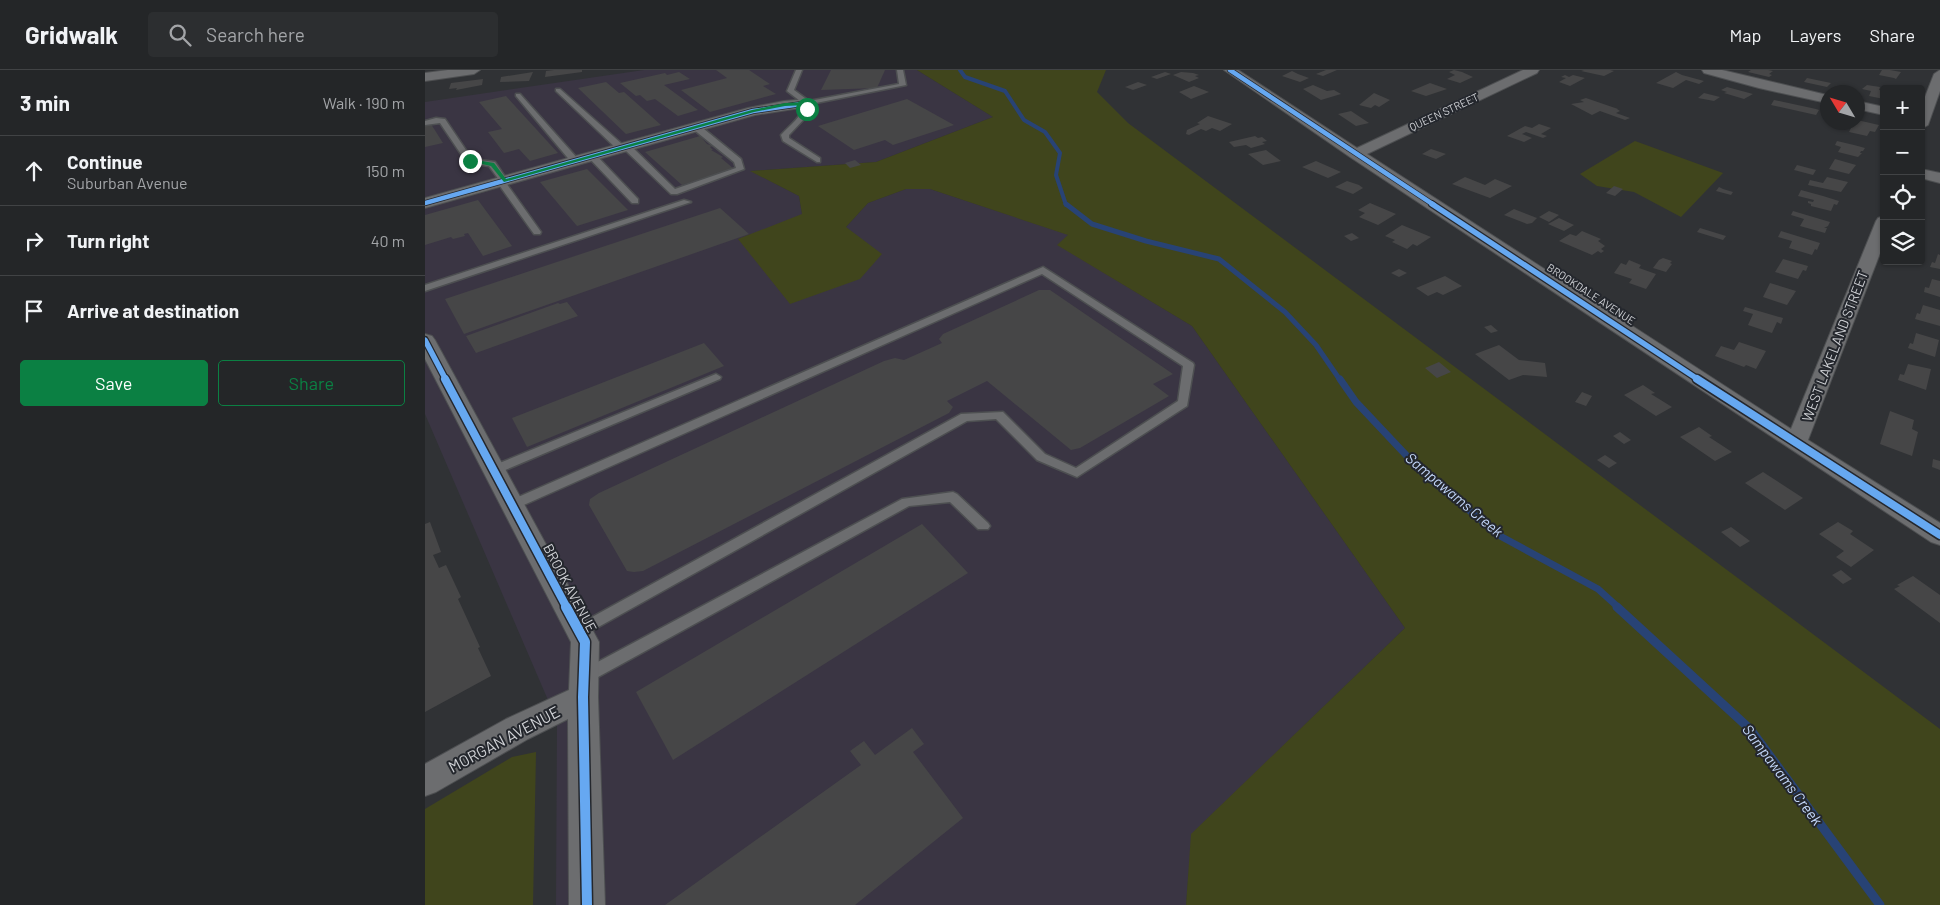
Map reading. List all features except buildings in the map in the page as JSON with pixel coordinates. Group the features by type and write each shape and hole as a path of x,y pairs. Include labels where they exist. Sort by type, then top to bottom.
{"street":[{"path":"425,76 445,72 474,70"},
{"name":"BROOKDALE AVENUE","path":"1230,70 1355,154 1940,536"},
{"name":"QUEEN STREET","path":"1355,154 1533,70"},
{"path":"1708,70 1820,97"},
{"path":"1925,113 1940,74"},
{"path":"425,203 753,111 808,103"},
{"path":"1865,107 1880,110"},
{"path":"1925,174 1940,178"},
{"name":"WEST LAKELAND STREET","path":"1797,443 1880,231"},
{"name":"BROOK AVENUE","path":"425,340 585,642 587,905"},
{"name":"MORGAN AVENUE","path":"425,781 517,729 584,687"}],"lane":[{"path":"799,70 790,91 808,103 903,85 900,70"},
{"path":"558,90 674,192 740,169 737,161 695,127"},
{"path":"518,95 575,161"},
{"path":"808,103 803,116 785,135 786,139 817,160"},
{"path":"425,122 442,121 470,161 492,164 537,232"},
{"path":"592,156 635,201"},
{"path":"425,288 687,202"},
{"path":"512,505 1043,270 1189,365 1183,403 1077,473 1041,457 999,415 965,416 579,631"},
{"path":"494,470 715,377"},
{"path":"584,687 906,502 953,497 983,526"}],"shaded area":[{"path":"644,70 917,70 993,117 876,162 751,171 799,196 802,214 846,227 868,203 906,189 930,189 1069,235 1058,245 1192,326 1405,628 1192,834 1186,905 556,905 557,721 425,414 425,102"}],"green space":[{"path":"917,70 1106,70 1097,92 1128,123 1940,729 1940,905 1186,905 1191,834 1405,628 1192,326 1057,245 1068,235 930,189 906,189 868,203 846,227 882,254 860,279 790,304 738,239 802,214 799,196 750,171 876,162 993,117"},
{"path":"1635,141 1723,173 1681,217 1634,192 1597,186 1580,174"},
{"path":"536,752 533,905 425,905 425,809 512,757"}],"waterway":[{"name":"Sampawams Creek","path":"960,70 965,77 1005,91 1024,120 1045,132 1060,153 1056,175 1066,205"},
{"name":"Sampawams Creek","path":"1066,204 1092,224 1146,241 1219,259 1285,312 1316,345 1340,380"},
{"name":"Sampawams Creek","path":"1340,379 1356,402 1422,472 1502,537 1598,589 1619,608"},
{"name":"Sampawams Creek","path":"1617,607 1750,729 1880,905"}],"cycle path":[{"path":"1230,70 1740,407 1940,535"},
{"path":"425,203 753,111 808,103"},
{"path":"425,340 585,642 583,697 587,905"}],"route":[{"path":"470,161 492,164 504,181 753,111 808,103 807,109"}]}
